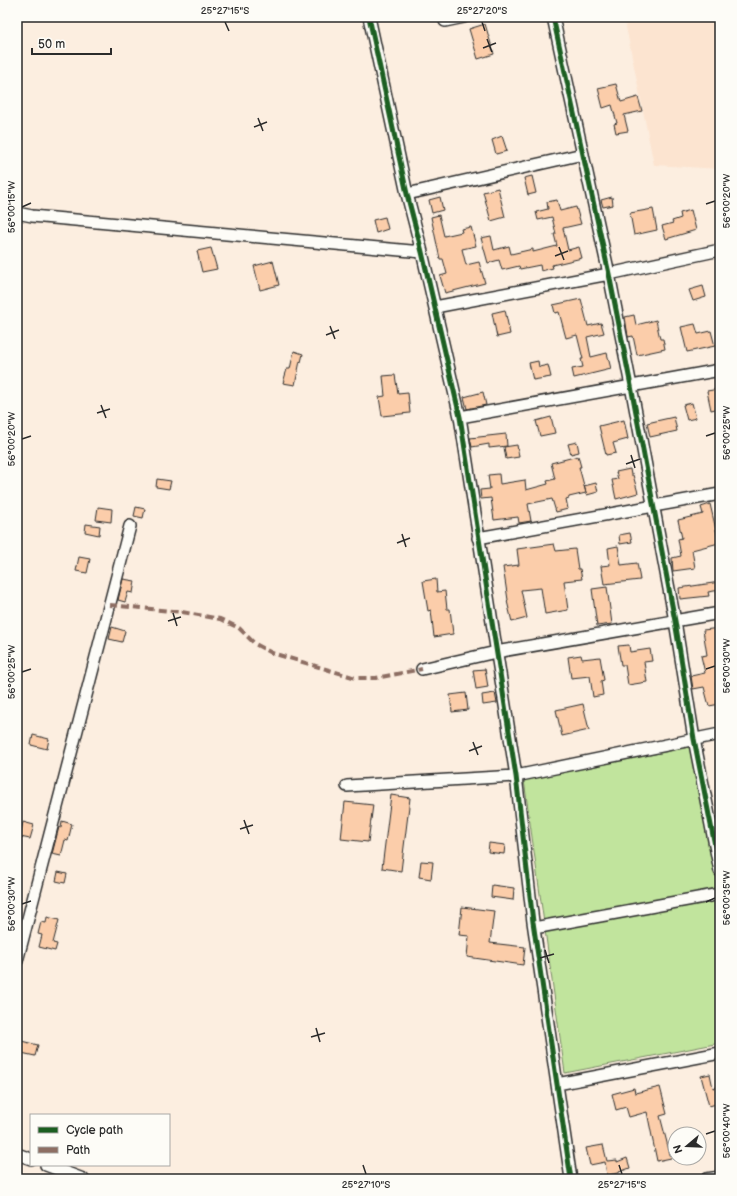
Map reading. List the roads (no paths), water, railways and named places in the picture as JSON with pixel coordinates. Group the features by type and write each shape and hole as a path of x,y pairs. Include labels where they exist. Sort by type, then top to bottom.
{"street":[{"path":"369,17 407,194 460,417 516,776 534,928 571,1179"},
{"path":"445,21 464,17"},
{"path":"553,17 609,274 631,386 675,621 694,739 720,871"},
{"path":"407,194 583,154"},
{"path":"17,213 32,216 422,252"},
{"path":"435,307 609,274 720,250"},
{"path":"460,417 720,370"},
{"path":"478,538 720,494"},
{"path":"17,961 130,526"},
{"path":"422,669 496,652 720,613"},
{"path":"347,786 516,776 720,734"},
{"path":"534,928 720,894"},
{"path":"557,1084 720,1053"},
{"path":"17,1154 30,1159"},
{"path":"49,1166 83,1179"},
{"path":"707,1179 720,1177"}]}
